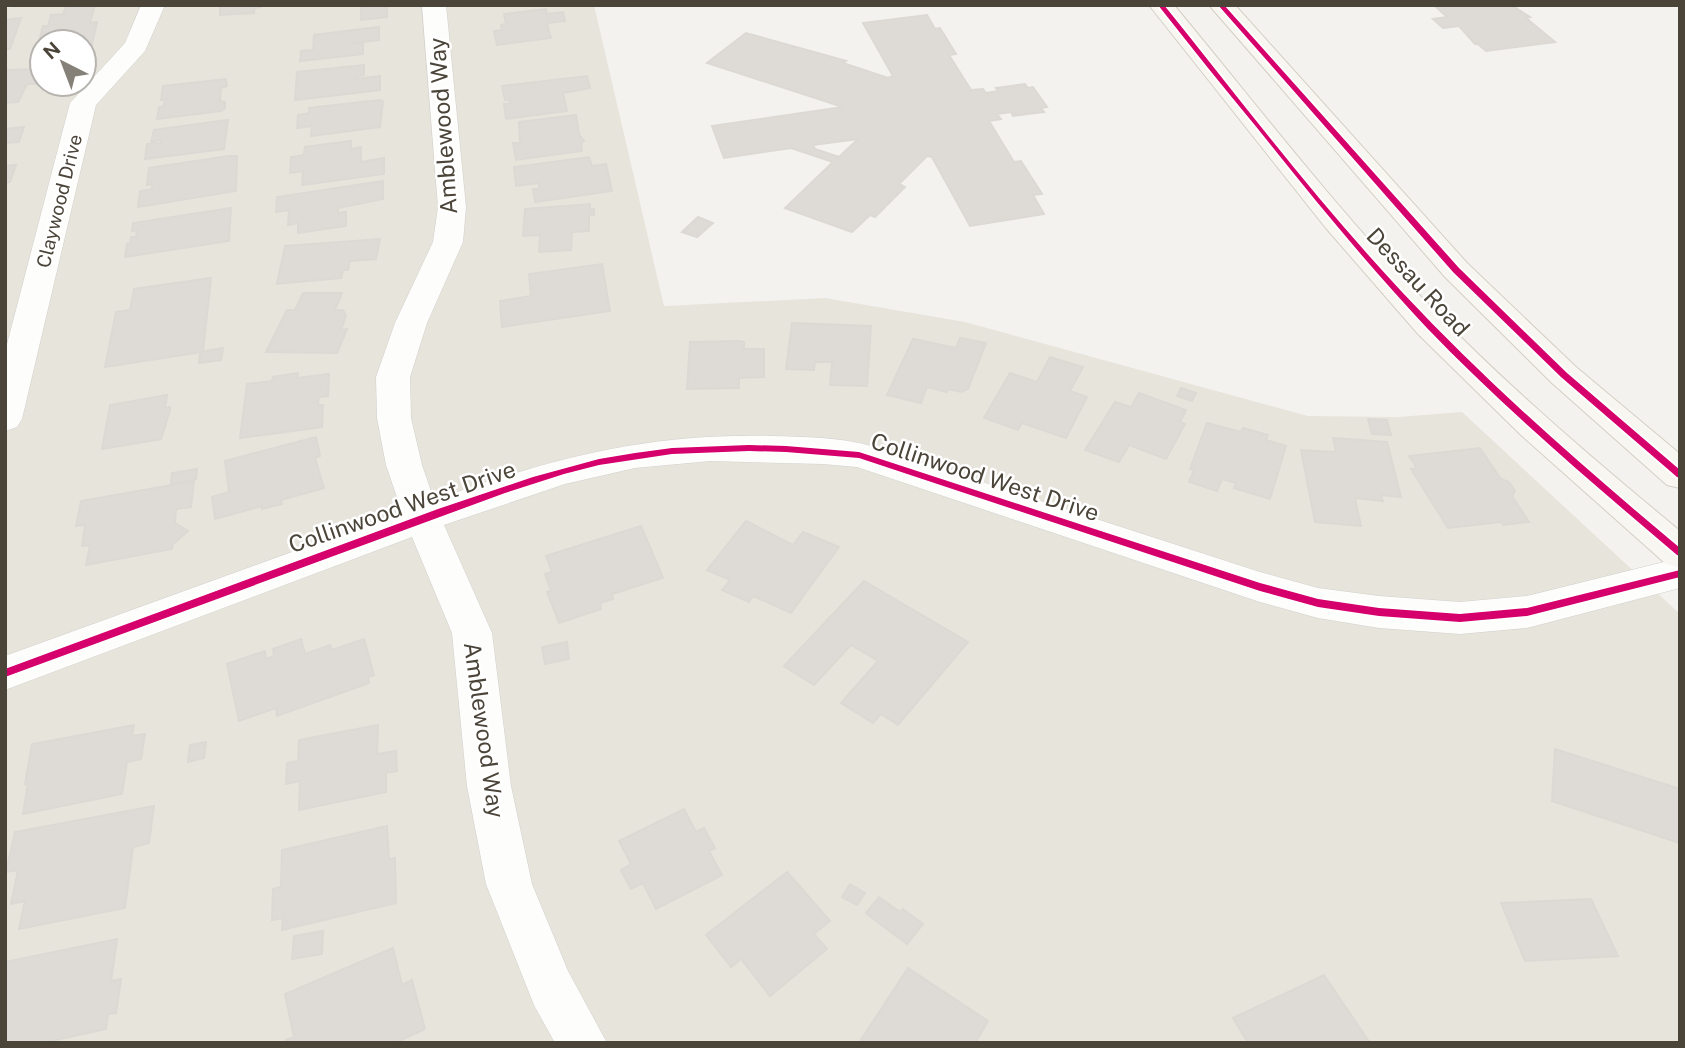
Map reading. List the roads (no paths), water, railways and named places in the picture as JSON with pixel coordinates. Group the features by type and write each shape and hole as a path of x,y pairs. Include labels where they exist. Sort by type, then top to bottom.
{"main road":[{"name":"Dessau Road","path":"1221,5 1456,270 1564,375 1680,475"},
{"name":"Dessau Road","path":"1171,17 1339,225 1455,351 1520,415 1680,553"},
{"path":"1171,17 1223,64 1254,72 1278,70"}],"street":[{"name":"Claywood Drive","path":"5,419 83,103 136,46 153,5"},
{"name":"Amblewood Way","path":"434,5 452,207 448,242 411,323 393,377 394,418 404,466 422,518 472,633 489,786 509,884 551,988 582,1043"},
{"name":"Collinwood West Drive","path":"5,673 422,518 565,471 619,459 746,447 814,449 859,455 1260,587 1318,603 1379,612 1460,618 1527,612 1680,573"}]}
